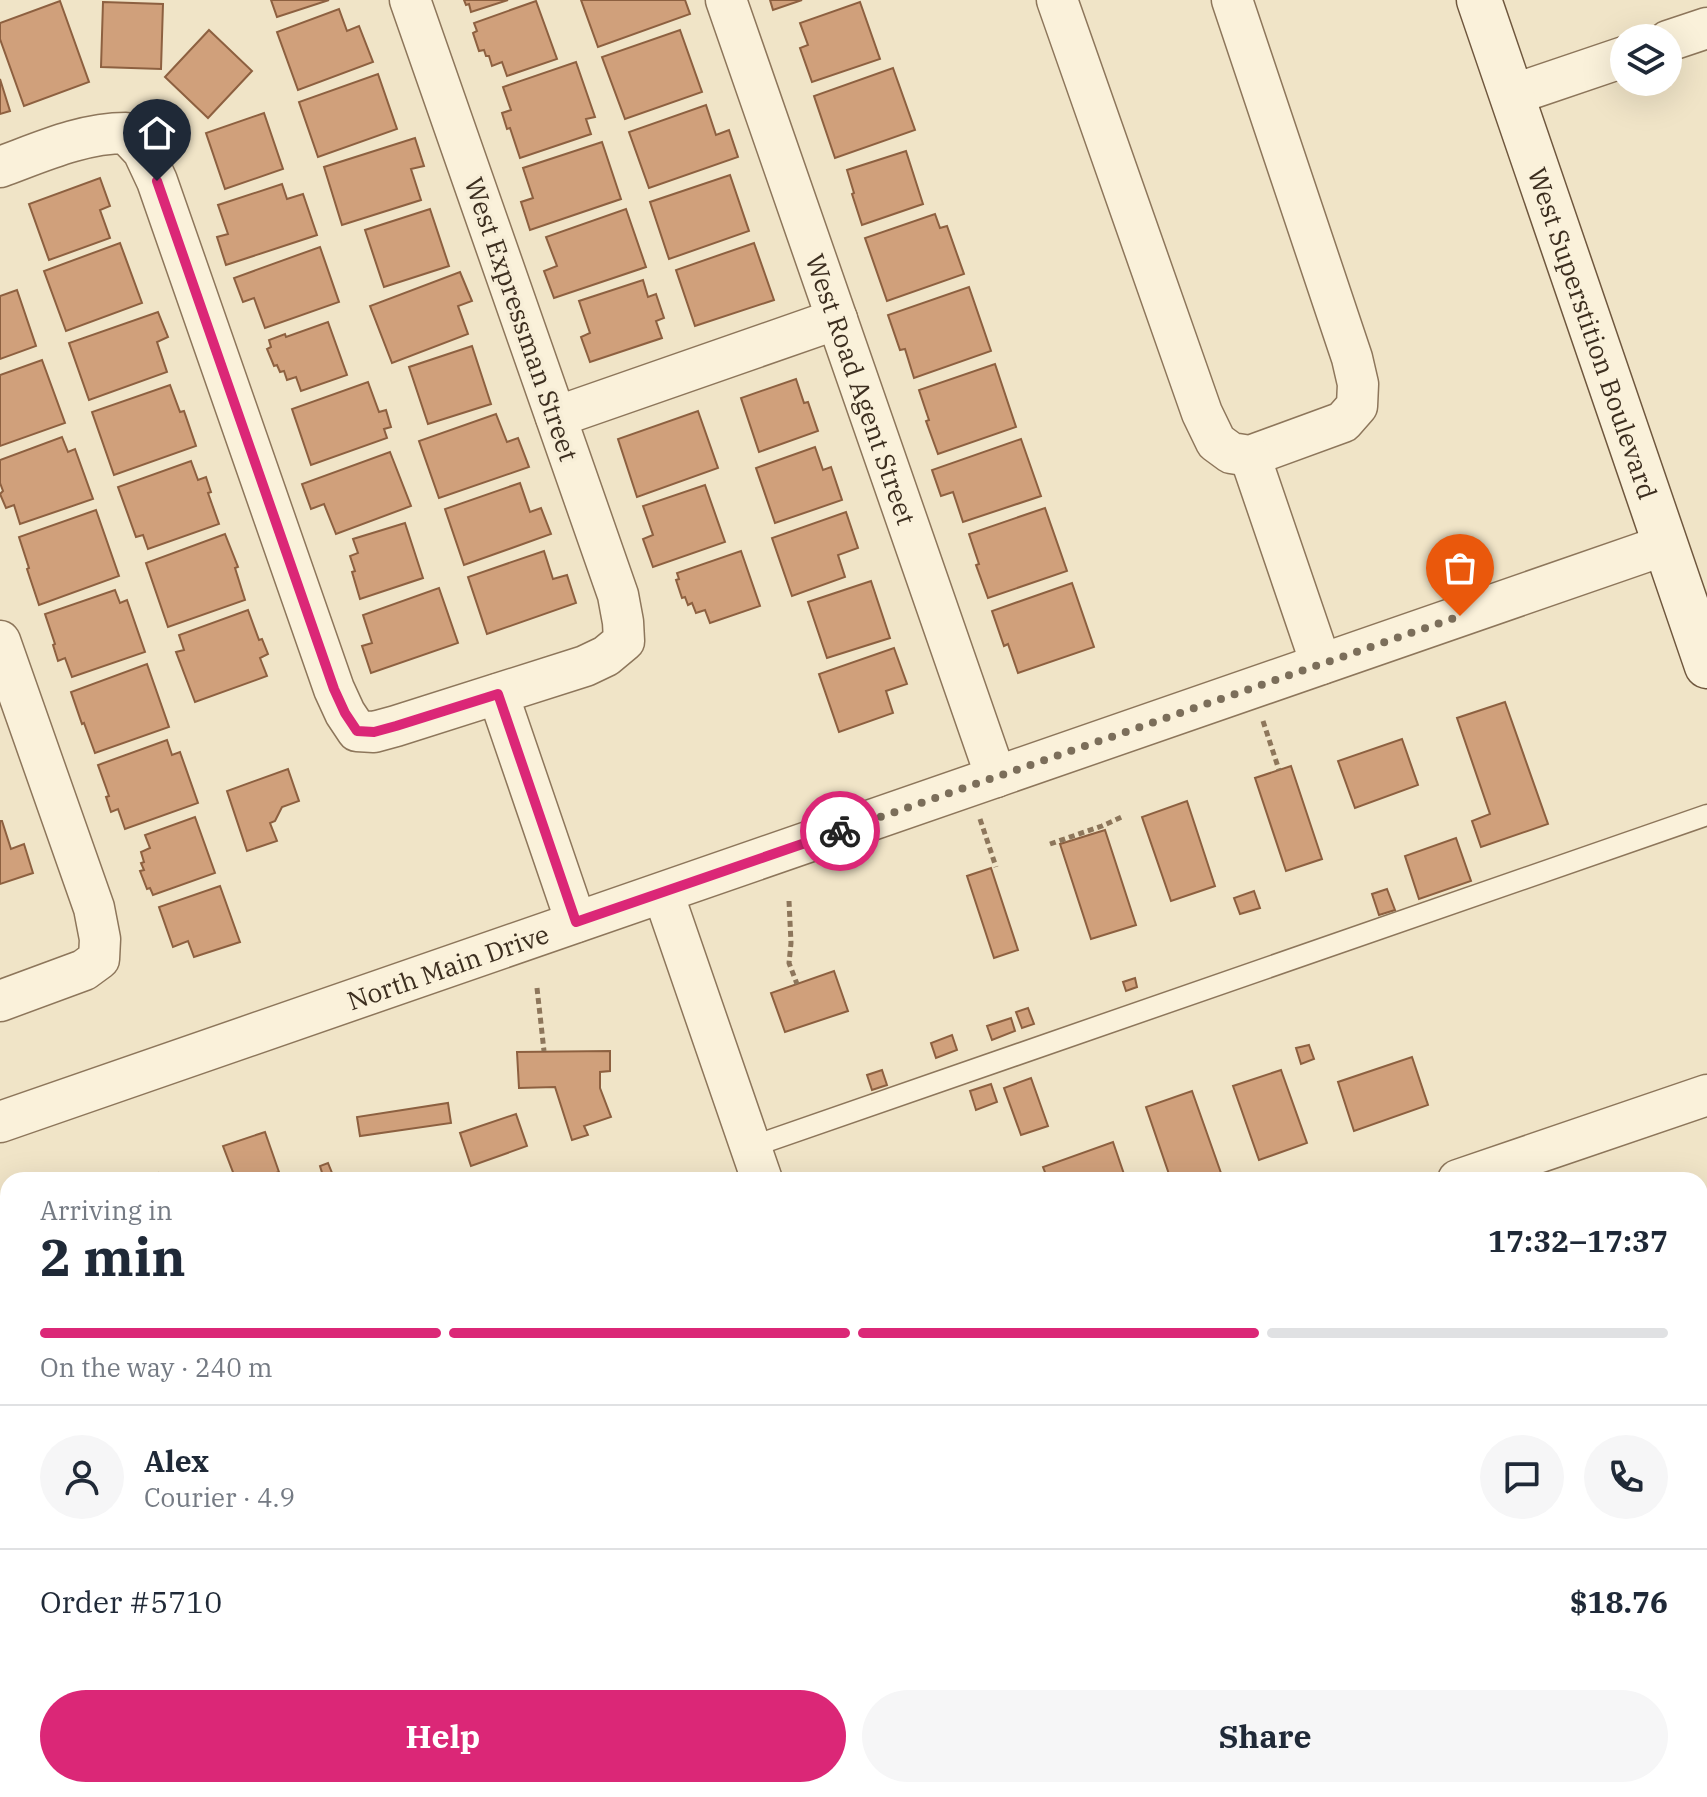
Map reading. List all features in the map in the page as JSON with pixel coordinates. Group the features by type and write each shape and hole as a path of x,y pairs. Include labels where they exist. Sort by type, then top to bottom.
{"main road":[{"name":"West Superstition Boulevard","path":"1479,0 1707,666"}],"street":[{"name":"West Expressman Street","path":"410,0 618,595 623,622 624,641 606,656 585,666 498,694"},
{"name":"West Road Agent Street","path":"726,0 837,319 982,782"},
{"path":"1057,0 1202,413 1216,442 1231,453 1250,456 1343,422 1357,406 1358,384 1352,358 1232,0"},
{"path":"1682,36 1707,28"},
{"path":"1512,95 1610,62"},
{"path":"0,167 103,133 126,133 143,151 157,181 345,713 357,731 374,732 498,694 576,922"},
{"path":"556,417 837,319"},
{"path":"1250,456 1321,664"},
{"name":"North Main Drive","path":"0,1122 1665,545"},
{"path":"0,641 94,908 100,939 99,959 84,970 0,1001"},
{"path":"663,893 756,1164"},
{"path":"1481,1172 1707,1095"}],"lane":[{"path":"756,1164 1707,815"}],"path":[{"path":"1252,689 1279,770"},
{"path":"982,782 996,867"},
{"path":"1050,844 1124,816"},
{"path":"789,901 789,963 797,984"},
{"path":"537,988 544,1051"}],"building":[{"path":"271,0 329,0 277,17"},
{"path":"464,0 508,0 471,12"},
{"path":"581,0 685,0 690,14 598,47"},
{"path":"770,0 802,0 773,10"},
{"path":"60,1 89,82 24,106 0,39 0,23"},
{"path":"536,1 557,59 507,76 502,62 492,66 484,50 479,51 473,33 477,31 474,23"},
{"path":"103,2 163,4 161,69 101,67"},
{"path":"860,2 880,59 812,82 800,48 808,45 800,23"},
{"path":"339,9 347,31 359,26 373,62 298,90 277,32"},
{"path":"209,30 252,71 208,118 165,77"},
{"path":"680,30 702,92 625,119 602,57"},
{"path":"576,62 595,117 586,119 591,134 520,158 502,113 511,110 503,87"},
{"path":"893,68 915,130 835,158 814,96"},
{"path":"378,74 397,129 318,157 299,102"},
{"path":"0,79 10,111 0,114"},
{"path":"706,105 716,135 729,130 738,157 649,188 629,132"},
{"path":"264,113 283,169 225,189 206,133"},
{"path":"415,138 424,166 411,169 421,200 342,225 324,167"},
{"path":"602,142 621,199 530,230 521,202 533,198 523,168"},
{"path":"906,151 923,204 862,225 847,170"},
{"path":"730,175 749,231 669,259 650,202"},
{"path":"100,178 110,206 100,210 110,238 49,260 29,204"},
{"path":"282,184 287,199 303,194 317,235 226,265 217,237 228,234 218,205"},
{"path":"430,209 449,266 384,287 365,230"},
{"path":"626,209 646,267 554,298 544,271 557,266 546,237"},
{"path":"935,214 940,228 947,226 964,274 887,301 865,238"},
{"path":"120,243 142,303 66,331 44,271"},
{"path":"754,243 774,300 695,326 676,270"},
{"path":"320,247 339,302 265,328 254,298 243,302 234,278"},
{"path":"460,272 472,301 458,306 468,334 392,363 370,306"},
{"path":"643,280 648,297 656,294 664,318 656,321 662,338 590,362 581,337 590,333 579,301"},
{"path":"969,287 991,351 914,378 905,349 900,350 888,315"},
{"path":"17,290 36,346 0,359 0,296"},
{"path":"158,312 168,337 157,342 167,372 89,400 69,343"},
{"path":"328,322 347,375 301,391 296,377 287,380 284,371 280,372 277,365 274,366 267,349 271,347 269,340"},
{"path":"472,346 491,404 428,424 409,367"},
{"path":"42,360 65,423 0,446 0,375"},
{"path":"995,364 1016,427 938,454 919,390"},
{"path":"796,379 818,431 759,452 741,398"},
{"path":"368,382 379,412 386,410 391,427 384,429 387,438 311,465 292,409"},
{"path":"170,385 180,412 184,411 196,446 114,475 92,412"},
{"path":"698,411 718,468 637,497 618,439"},
{"path":"496,414 507,442 518,438 529,467 439,498 419,441"},
{"path":"62,437 68,452 75,449 93,499 20,524 14,505 6,508 0,494 3,491 0,460"},
{"path":"1021,439 1041,496 963,522 953,492 941,496 932,470"},
{"path":"815,447 823,470 831,467 842,500 775,523 756,468"},
{"path":"390,452 411,506 336,534 324,504 311,509 302,484"},
{"path":"191,461 198,480 206,477 219,524 148,549 143,535 136,537 118,487"},
{"path":"520,483 530,512 541,508 551,534 464,565 445,509"},
{"path":"705,485 725,542 653,567 643,539 653,535 643,506"},
{"path":"1045,508 1067,571 988,598 969,534"},
{"path":"96,510 119,576 39,605 19,537"},
{"path":"846,512 858,548 838,555 845,577 792,596 772,538"},
{"path":"405,523 423,578 360,599 350,556 358,553 353,539"},
{"path":"225,534 238,567 235,568 245,600 168,627 146,563"},
{"path":"544,551 553,579 567,575 576,603 487,634 468,577"},
{"path":"741,551 760,606 710,623 705,610 696,613 692,603 688,605 685,597 682,598 677,573"},
{"path":"871,581 890,638 827,658 808,602"},
{"path":"1072,583 1094,647 1018,673 1008,644 1004,646 992,611"},
{"path":"439,588 458,643 371,673 362,646 372,643 363,615"},
{"path":"115,590 120,603 127,600 145,652 72,677 65,658 58,661 45,614"},
{"path":"248,610 259,640 262,639 268,654 260,658 267,676 195,702 176,652 184,650 179,635"},
{"path":"894,648 907,684 886,691 893,713 839,732 819,674"},
{"path":"147,664 169,727 95,753 71,692"},
{"path":"1505,702 1548,824 1481,847 1472,821 1490,814 1457,718"},
{"path":"1402,739 1418,785 1355,808 1338,761"},
{"path":"167,740 172,755 180,752 198,803 125,829 118,809 111,812 98,765"},
{"path":"1291,766 1322,859 1286,871 1255,778"},
{"path":"288,769 299,801 282,807 275,821 270,823 277,841 247,851 227,791"},
{"path":"1187,801 1215,886 1171,901 1142,817"},
{"path":"195,817 215,873 153,895 150,888 147,889 140,871 144,870 141,852 150,848 145,835"},
{"path":"0,821 11,849 24,844 33,873 0,884"},
{"path":"1105,830 1136,925 1091,939 1060,844"},
{"path":"1456,838 1471,881 1419,899 1405,856"},
{"path":"991,868 1018,950 994,958 967,876"},
{"path":"220,886 240,942 194,957 188,941 173,947 159,907"},
{"path":"1387,889 1395,910 1379,915 1372,894"},
{"path":"1254,891 1260,908 1240,914 1234,898"},
{"path":"834,971 848,1011 785,1032 771,993"},
{"path":"1135,978 1137,987 1126,991 1123,982"},
{"path":"1028,1008 1034,1024 1022,1028 1016,1012"},
{"path":"1011,1018 1015,1031 992,1040 987,1026"},
{"path":"952,1035 957,1050 936,1058 931,1043"},
{"path":"1309,1045 1314,1059 1301,1064 1296,1048"},
{"path":"610,1051 610,1071 600,1072 600,1088 611,1117 584,1126 588,1135 572,1140 555,1087 519,1088 517,1052"},
{"path":"1412,1057 1428,1105 1354,1131 1338,1082"},
{"path":"882,1070 887,1085 872,1090 867,1075"},
{"path":"1281,1070 1307,1143 1259,1160 1233,1086"},
{"path":"1031,1078 1048,1126 1021,1135 1004,1088"},
{"path":"991,1084 997,1102 976,1110 970,1091"},
{"path":"1192,1091 1221,1172 1168,1172 1146,1107"},
{"path":"448,1103 451,1123 360,1136 357,1117"},
{"path":"516,1114 527,1146 471,1166 460,1133"},
{"path":"265,1132 279,1172 233,1172 223,1146"},
{"path":"1113,1142 1123,1172 1045,1172 1043,1167"},
{"path":"328,1163 332,1172 322,1172 320,1166"}],"way so far":[{"path":"840,831 1460,616"}],"route":[{"path":"157,181 334,689 357,731 374,732 498,694 576,922 840,831"}]}
